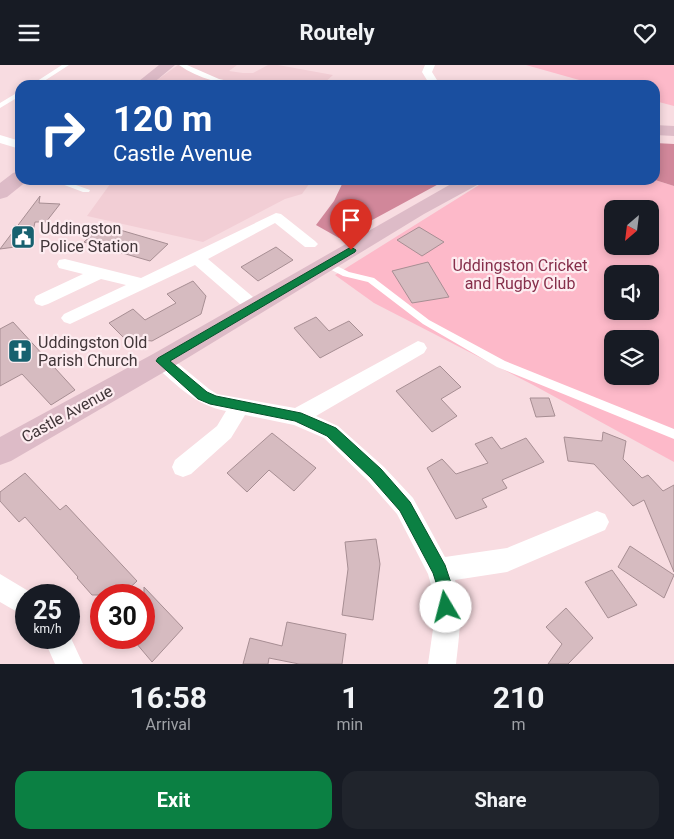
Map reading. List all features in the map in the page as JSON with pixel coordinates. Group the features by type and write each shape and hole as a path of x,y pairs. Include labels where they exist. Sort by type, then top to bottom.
{"street":[{"path":"148,80 168,65"},
{"path":"430,65 427,72 432,80"},
{"path":"660,130 674,131"},
{"path":"0,139 15,144"},
{"path":"0,193 15,181"},
{"name":"Castle Avenue","path":"0,452 162,361 417,210 463,185"},
{"path":"70,318 276,217 310,244"},
{"path":"197,257 254,307"},
{"path":"65,264 140,283"},
{"path":"42,300 99,273"},
{"path":"297,417 418,348"},
{"path":"162,361 202,395 214,401 239,407 276,411 297,417 331,432 376,474 405,507 439,570 446,592 447,622 442,664"},
{"path":"184,467 224,432 239,407"},
{"path":"439,570 507,560 596,521"},
{"path":"0,587 15,597"},
{"path":"62,649 69,664"}],"lane":[{"path":"42,80 66,65"},
{"path":"182,65 216,80"},
{"path":"0,106 15,96"},
{"path":"70,185 86,190"},
{"path":"327,265 346,274 371,279 426,322 501,364 674,434"}],"shaded area":[{"path":"178,65 237,65 229,71 253,73 268,65 278,65 333,75 328,80 157,80"},
{"path":"660,143 674,144 674,186 660,182"},
{"path":"109,185 308,185 302,194 285,199 203,242 87,216"},
{"path":"342,185 437,185 339,238 316,225 334,201"}],"green space":[{"path":"526,65 674,65 674,106 660,102 660,80 579,80"},
{"name":"Uddingston Cricket and Rugby Club","path":"660,182 674,186 674,462 535,386 374,303 335,275 479,185 660,185"}],"building":[{"path":"40,196 39,203 60,204 46,222 35,222 30,245 0,249"},
{"path":"103,225 168,244 150,261 84,242"},
{"path":"419,227 444,242 422,256 397,240"},
{"path":"276,247 293,260 258,281 241,267"},
{"path":"428,262 449,297 412,303 392,271"},
{"path":"193,281 206,296 201,314 152,341 124,338 109,323 133,309 145,320 176,303 167,294"},
{"path":"316,317 329,331 349,321 363,335 320,358 294,328"},
{"name":"Uddingston Old Parish Church","path":"13,322 75,390 51,405 22,374 0,386 0,329"},
{"path":"440,366 461,387 441,399 457,416 432,432 396,391"},
{"path":"530,398 549,398 555,416 536,417"},
{"path":"603,432 626,441 623,459 642,478 648,475 663,491 674,485 674,572 644,500 633,506 594,464 568,461 564,437 602,441"},
{"path":"272,433 316,468 294,491 269,470 247,492 227,473"},
{"path":"492,437 501,449 526,438 544,462 502,480 507,488 482,499 487,507 456,519 427,468 442,459 456,474 488,463 475,444"},
{"path":"25,473 60,510 66,505 137,581 134,584 90,584 90,593 25,517 19,522 0,501 0,492"},
{"path":"376,539 380,564 373,620 342,615 348,569 345,542"},
{"path":"630,546 674,575 664,598 618,567"},
{"path":"612,570 637,605 608,618 585,582"},
{"path":"155,599 183,628 152,662 141,649 155,649"},
{"path":"566,608 593,638 568,664 548,664 562,644 546,627"},
{"path":"287,622 346,634 342,664 299,664 269,658 268,664 243,664 250,638 282,646"}],"place":[{"name":"Uddingston Police Station","path":"23,237"},
{"name":"Uddingston Old Parish Church","path":"20,351"}],"route":[{"path":"351,250 162,361 202,395 214,401 239,407 276,411 297,417 331,432 376,474 405,507 439,570 446,592 446,607"}]}
